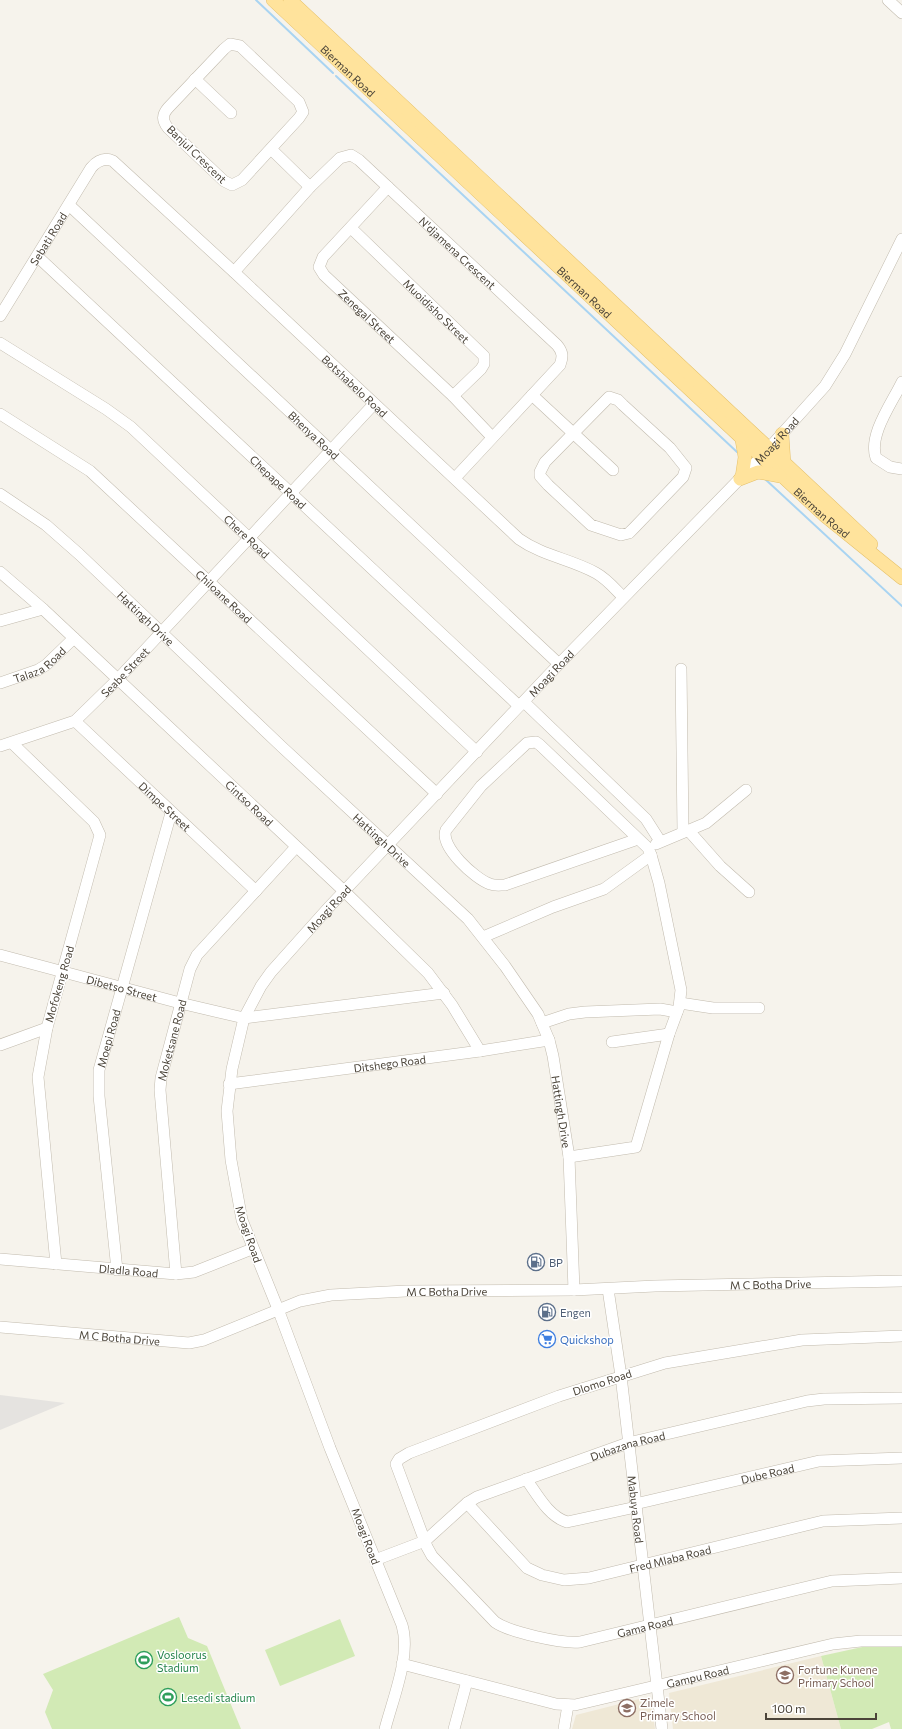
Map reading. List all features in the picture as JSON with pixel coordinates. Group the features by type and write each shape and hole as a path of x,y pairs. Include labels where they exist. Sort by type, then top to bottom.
{"main road":[{"name":"Bierman Road","path":"273,0 742,440 765,453"},
{"name":"Bierman Road","path":"290,0 783,470 839,528 902,578"},
{"path":"741,478 758,472 783,470 782,434"},
{"path":"741,478 745,457 742,440"},
{"name":"Bierman Road","path":"783,470 902,572"}],"street":[{"path":"888,0 902,13"},
{"name":"Banjul Crescent","path":"234,44 240,46 299,102 303,108 299,118 271,149 239,182 232,185 224,182 168,128 163,119 165,111 195,79 227,46 234,44"},
{"path":"195,79 231,113"},
{"path":"271,149 310,187"},
{"name":"N'djamena Crescent","path":"234,272 310,187 340,158 347,155 355,157 559,348 563,356 560,365 455,478"},
{"name":"Botshabelo Road","path":"97,162 107,159 118,164 455,478 519,540 536,549 595,572 623,597"},
{"name":"Sebati Road","path":"0,316 38,257 91,168 97,162"},
{"name":"Zenegal Street","path":"388,188 323,257 320,264 321,271 453,396 492,437"},
{"name":"Bhenya Road","path":"69,205 559,664"},
{"name":"Muoidisho Street","path":"351,228 484,356 484,364 481,369 453,396"},
{"name":"Moagi Road","path":"385,1729 402,1664 405,1646 404,1631 344,1479 330,1448 278,1309 252,1249 242,1220 233,1174 227,1111 229,1084 244,1018 258,991 271,972 388,844 623,597 765,453 825,386 836,370 902,239"},
{"name":"Chepape Road","path":"38,257 291,494 646,819 660,841"},
{"name":"Chere Road","path":"0,344 106,409 131,427 477,752"},
{"path":"902,382 876,433 874,443 876,458 886,465 902,469"},
{"path":"532,395 612,470"},
{"path":"613,397 670,448 684,464 686,472 631,532 621,535 616,534 586,522 540,476 541,468 573,434 607,399 613,397"},
{"name":"Seabe Street","path":"0,746 75,722 117,680 160,632 374,404"},
{"name":"Chiloane Road","path":"0,414 90,471 437,794"},
{"name":"Hattingh Drive","path":"0,494 27,511 60,537 282,747 450,901 483,937 538,1014 549,1040 569,1157 574,1290"},
{"name":"Cintso Road","path":"0,572 74,638 117,680 345,892 428,973 444,993 480,1051"},
{"path":"0,621 42,609"},
{"name":"Talaza Road","path":"0,683 38,670 46,665 74,638"},
{"path":"681,669 686,832 749,892"},
{"name":"Dimpe Street","path":"75,722 256,891"},
{"path":"569,1157 636,1147 678,1007 681,990 679,972 659,883 650,852 638,839 540,745 532,742 522,746 481,786 449,825 444,834 446,845 466,866 485,882 498,885 505,884 638,839"},
{"name":"Mofokeng Road","path":"12,743 94,822 99,831 99,841 47,1028 38,1080 56,1264"},
{"path":"483,937 553,907 604,889 650,852 660,841 706,823 746,790"},
{"name":"Moepi Road","path":"117,1270 99,1070 171,813"},
{"name":"Moketsane Road","path":"176,1274 160,1090 161,1078 180,1003 190,969 198,955 296,847"},
{"name":"Dibetso Street","path":"0,955 121,988 244,1018"},
{"path":"244,1018 444,993"},
{"path":"542,1023 569,1014 585,1012 678,1007 759,1008"},
{"path":"0,1044 47,1028"},
{"path":"612,1042 669,1034"},
{"name":"Ditshego Road","path":"229,1084 480,1051 549,1040"},
{"name":"Dladla Road","path":"0,1259 176,1274 194,1272 252,1249"},
{"name":"M C Botha Drive","path":"0,1327 189,1343 204,1340 278,1309 315,1298 358,1293 574,1290 655,1286 902,1281"},
{"name":"Mabuya Road","path":"608,1289 621,1376 662,1729"},
{"name":"Dlomo Road","path":"425,1541 396,1464 399,1459 409,1453 501,1418 621,1376 665,1363 777,1343 824,1338 902,1336"},
{"name":"Dubazana Road","path":"375,1560 425,1541 467,1503 477,1497 628,1443 815,1400 902,1398"},
{"name":"Dube Road","path":"526,1479 549,1510 558,1518 567,1522 819,1461 902,1458"},
{"name":"Fred Mlaba Road","path":"467,1503 523,1564 537,1574 564,1580 576,1580 824,1521 902,1518"},
{"name":"Gama Road","path":"425,1541 432,1556 492,1620 503,1627 568,1642 580,1642 832,1581 902,1578"},
{"name":"Gampu Road","path":"402,1664 556,1704 568,1705 589,1703 833,1644 861,1641 902,1640"},
{"path":"454,1729 467,1681"},
{"path":"564,1729 568,1705"}],"shaded area":[{"path":"0,1395 65,1403 0,1430"},
{"name":"Fortune Kunene Primary School","path":"821,1656 841,1729 673,1729 669,1693"},
{"name":"Zimele Primary School","path":"647,1697 651,1701 655,1729 572,1729 576,1715"}],"green space":[{"name":"Vosloorus Stadium","path":"179,1617 188,1638 207,1646 241,1729 52,1729 45,1712 53,1690 43,1674"},
{"path":"340,1619 355,1656 280,1686 265,1650"},
{"path":"902,1645 902,1729 891,1729 889,1722 872,1729 841,1729 821,1656 867,1646"}],"waterway":[{"path":"256,0 333,73"},
{"path":"336,76 737,452"},
{"path":"765,479 902,606"}],"place":[{"name":"BP","path":"536,1262"},
{"name":"Engen","path":"547,1312"},
{"name":"Quickshop","path":"547,1339"},
{"name":"Vosloorus Stadium","path":"144,1660"},
{"name":"Fortune Kunene Primary School","path":"785,1675"},
{"name":"Lesedi stadium","path":"168,1697"},
{"name":"Zimele Primary School","path":"627,1708"}]}
